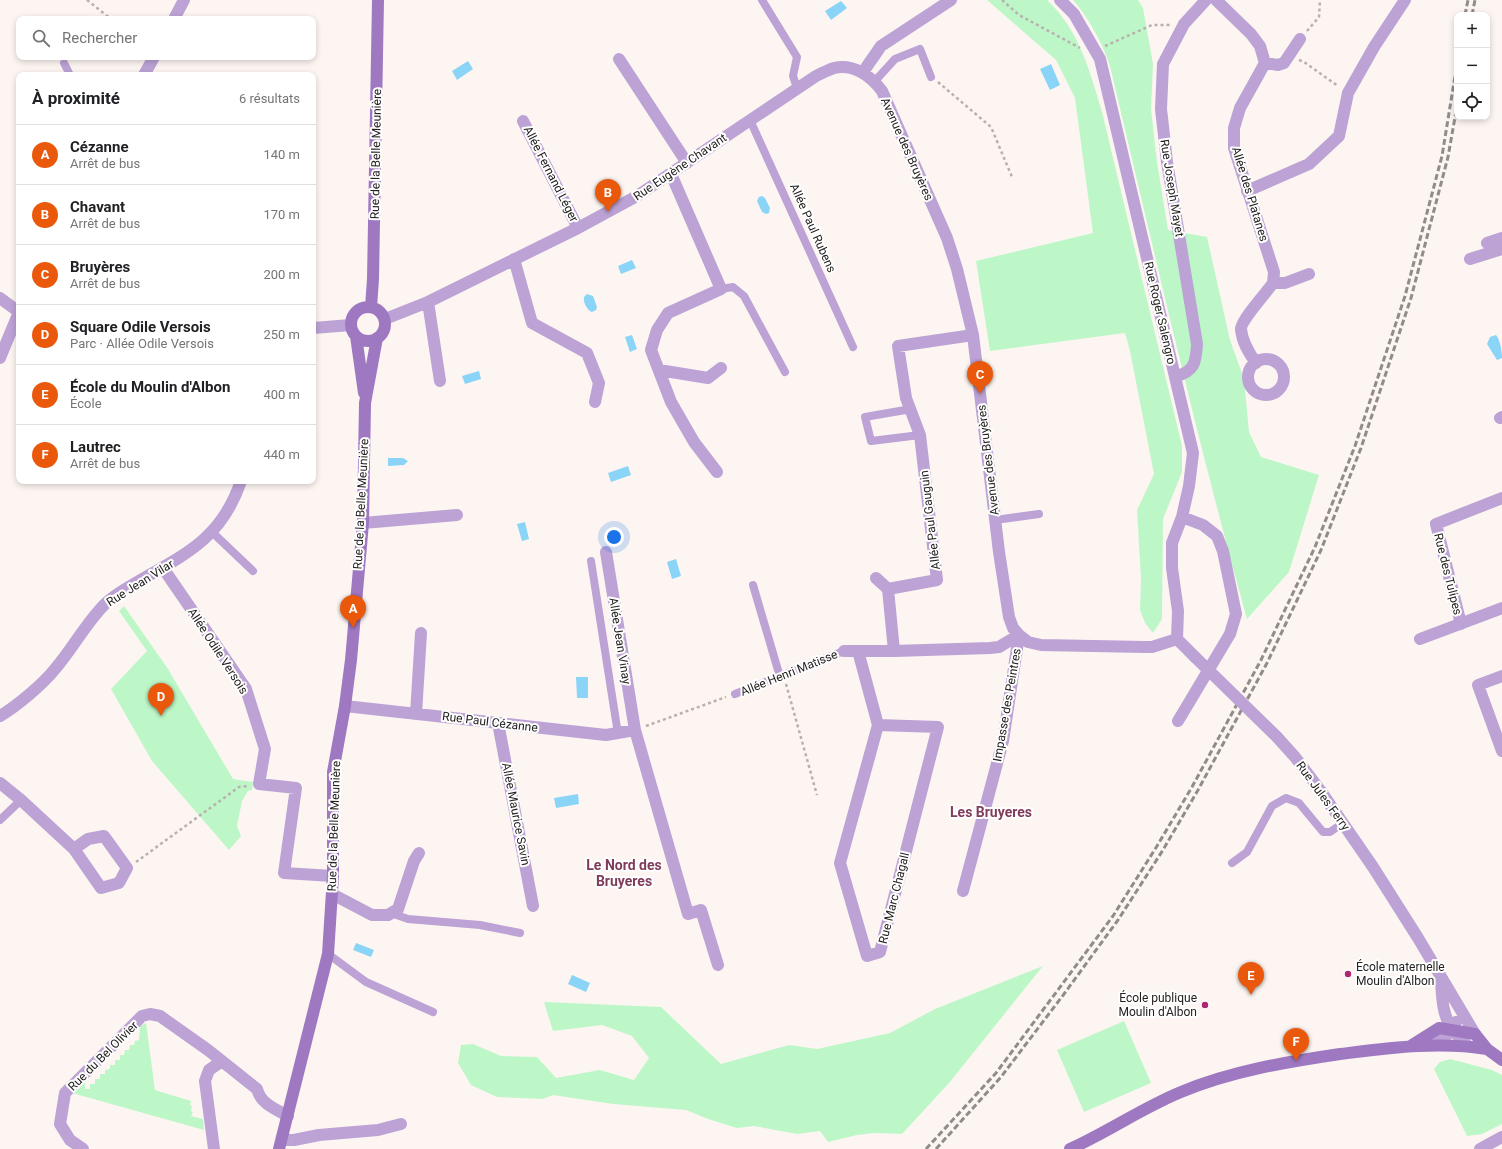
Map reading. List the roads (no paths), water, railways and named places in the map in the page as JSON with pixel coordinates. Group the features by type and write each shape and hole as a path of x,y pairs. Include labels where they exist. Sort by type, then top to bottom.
{"street":[{"path":"176,16 184,0"},
{"name":"Rue de la Belle Meunière","path":"371,307 373,279 378,0"},
{"path":"863,72 881,46 951,0"},
{"name":"Rue Roger Salengro","path":"1060,0 1074,14 1097,55 1193,454 1189,486 1182,516 1172,543 1172,568 1178,611 1177,639"},
{"name":"Rue Joseph Mayet","path":"1175,377 1187,373 1196,360 1197,344 1167,162 1161,109 1163,64 1184,24 1206,0"},
{"path":"1216,0 1260,46 1265,63 1278,65 1284,63 1300,39"},
{"path":"1248,191 1309,164 1339,136 1348,93 1374,47 1405,0"},
{"path":"619,59 687,163"},
{"path":"146,72 152,60"},
{"name":"Allée des Platanes","path":"1265,63 1240,108 1234,128 1234,148 1274,272 1273,283"},
{"name":"Rue Eugène Chavant","path":"385,319 428,302 578,228 637,196 816,76 835,68 850,68 863,72"},
{"name":"Avenue des Bruyères","path":"863,72 875,81 885,97 947,238 957,269 974,335 1009,617 1013,628 1019,635"},
{"name":"Allée Fernand Léger","path":"523,121 578,228"},
{"path":"671,174 721,289 668,314 657,330 651,350 671,402 694,442 717,472"},
{"path":"1487,243 1502,238"},
{"path":"1470,259 1502,249"},
{"path":"514,259 532,323 587,353 599,383 595,402"},
{"path":"1256,363 1245,346 1241,327 1246,318 1273,283 1284,283 1309,274"},
{"path":"0,298 16,310"},
{"path":"428,302 440,381"},
{"path":"371,307 377,309 382,313 385,319 385,326 382,333 377,338 370,341 363,340 356,336 351,325 352,318 356,311 363,308 371,307"},
{"path":"0,358 16,319"},
{"path":"316,328 351,325"},
{"path":"920,435 906,398 898,346 974,335"},
{"name":"Rue de la Belle Meunière","path":"356,336 366,403"},
{"name":"Rue de la Belle Meunière","path":"281,1144 328,954 333,876 333,772 345,706 351,660 362,523 366,403 377,338"},
{"path":"659,370 708,378 721,368"},
{"name":"Allée Paul Gauguin","path":"888,589 937,580 920,435"},
{"name":"Rue Jean Vilar","path":"0,716 8,712 55,670 94,616 106,603 133,584 163,568 196,547 212,532 234,500 240,484"},
{"name":"Rue des Tulipes","path":"1461,624 1436,524 1502,498"},
{"path":"362,523 457,515"},
{"path":"1178,721 1230,634 1236,614 1223,551 1217,536 1203,526 1182,516"},
{"name":"Allée Jean Vinay","path":"606,552 635,730 688,914 701,910 718,965"},
{"name":"Allée Odile Versois","path":"163,568 246,689 265,749 259,784 296,788 284,873 333,876"},
{"path":"876,578 888,589 894,651"},
{"path":"1420,639 1502,608"},
{"path":"416,714 421,633"},
{"path":"1019,635 1028,642 1040,645 1152,647 1177,639"},
{"name":"Allée Henri Matisse","path":"844,651 990,648 999,647 1019,635"},
{"name":"Impasse des Peintres","path":"963,891 1003,741 1019,635"},
{"name":"Rue Jules Ferry","path":"1177,639 1277,737 1309,775 1343,823 1418,938 1475,1034 1487,1049 1502,1060"},
{"path":"858,651 878,725"},
{"path":"1502,676 1478,685 1502,751"},
{"name":"Rue Paul Cézanne","path":"345,706 606,735 635,730"},
{"name":"Allée Maurice Savin","path":"498,723 533,906"},
{"name":"Rue Marc Chagall","path":"878,725 938,726 880,952 867,956 840,863 878,725"},
{"path":"0,783 21,800 74,849 101,888 119,882 127,868 104,836 88,839 74,849"},
{"path":"332,894 372,915 388,915 398,909 414,861 419,853"},
{"name":"Rue Jules Ferry","path":"1440,977 1445,1012 1452,1029 1468,1046 1487,1049"},
{"path":"1433,1045 1447,1035 1462,1013"},
{"name":"Rue du Bel Olivier","path":"83,1149 70,1140 60,1124 65,1093 142,1016 150,1014 160,1016 222,1061 257,1089 259,1097 266,1104 288,1116"},
{"path":"1411,1046 1439,1028 1475,1034"},
{"path":"1070,1149 1180,1092 1251,1070 1301,1060 1411,1046 1468,1046"},
{"path":"214,1149 205,1081 209,1070 222,1061"},
{"path":"281,1144 319,1135 378,1130 401,1124"},
{"path":"1480,1149 1502,1137"}],"lane":[{"path":"762,0 796,57 793,76 797,88"},
{"path":"875,81 895,59 920,49 931,77"},
{"path":"64,63 68,72"},
{"name":"Allée Paul Rubens","path":"750,120 853,347"},
{"path":"721,289 733,287 744,296 785,372"},
{"path":"911,409 866,417 871,441 920,435"},
{"path":"996,520 1039,514"},
{"path":"212,532 253,571"},
{"path":"591,561 618,734"},
{"path":"753,585 782,676"},
{"name":"Allée Henri Matisse","path":"735,694 844,651"},
{"path":"1232,863 1247,852 1272,806 1286,798 1299,803 1324,832 1330,832 1343,823"},
{"path":"0,820 21,800"},
{"path":"391,913 408,919 480,925 520,933"},
{"path":"328,954 366,982 433,1012"}],"water":[{"path":"841,1 847,8 831,20 825,11"},
{"path":"468,61 473,69 457,80 452,71"},
{"path":"1051,64 1060,85 1050,90 1040,69"},
{"path":"762,196 765,198 770,208 769,213 766,214 762,212 757,201 759,197"},
{"path":"632,260 636,268 621,274 618,266"},
{"path":"587,294 593,296 597,307 596,310 592,312 587,308 584,301 584,297"},
{"path":"632,335 637,349 630,352 625,337"},
{"path":"1496,335 1500,342 1502,355 1502,358 1497,360 1487,344 1490,337"},
{"path":"479,371 481,379 465,384 462,376"},
{"path":"388,458 403,458 408,461 404,465 388,466"},
{"path":"628,466 631,475 611,482 608,473"},
{"path":"525,522 529,539 522,541 517,524"},
{"path":"676,559 681,576 672,579 667,562"},
{"path":"576,677 588,677 588,698 577,698"},
{"path":"578,794 579,804 556,808 554,798"},
{"path":"356,943 374,950 371,957 353,950"},
{"path":"572,975 590,983 586,992 568,984"}],"railway":[{"path":"1466,12 1468,0"},
{"path":"1473,12 1475,0"},
{"path":"926,1149 996,1073 1113,916 1192,787 1261,660 1315,547 1355,446 1405,296 1442,156 1454,82"},
{"path":"936,1149 1001,1077 1118,920 1163,850 1198,790 1267,663 1321,550 1361,448 1411,298 1448,157 1455,120"}],"place":[{"name":"Chavant","path":"608,212"},
{"name":"Bruyères","path":"980,394"},
{"name":"Cézanne","path":"353,628"},
{"name":"Square Odile Versois","path":"161,716"},
{"name":"École maternelle Moulin d'Albon","path":"1348,974"},
{"name":"École du Moulin d'Albon","path":"1251,995"},
{"name":"École publique Moulin d'Albon","path":"1205,1005"},
{"name":"Lautrec","path":"1296,1061"}],"district":[{"name":"Les Bruyeres","path":"991,812"},
{"name":"Le Nord des Bruyeres","path":"624,874"}]}
